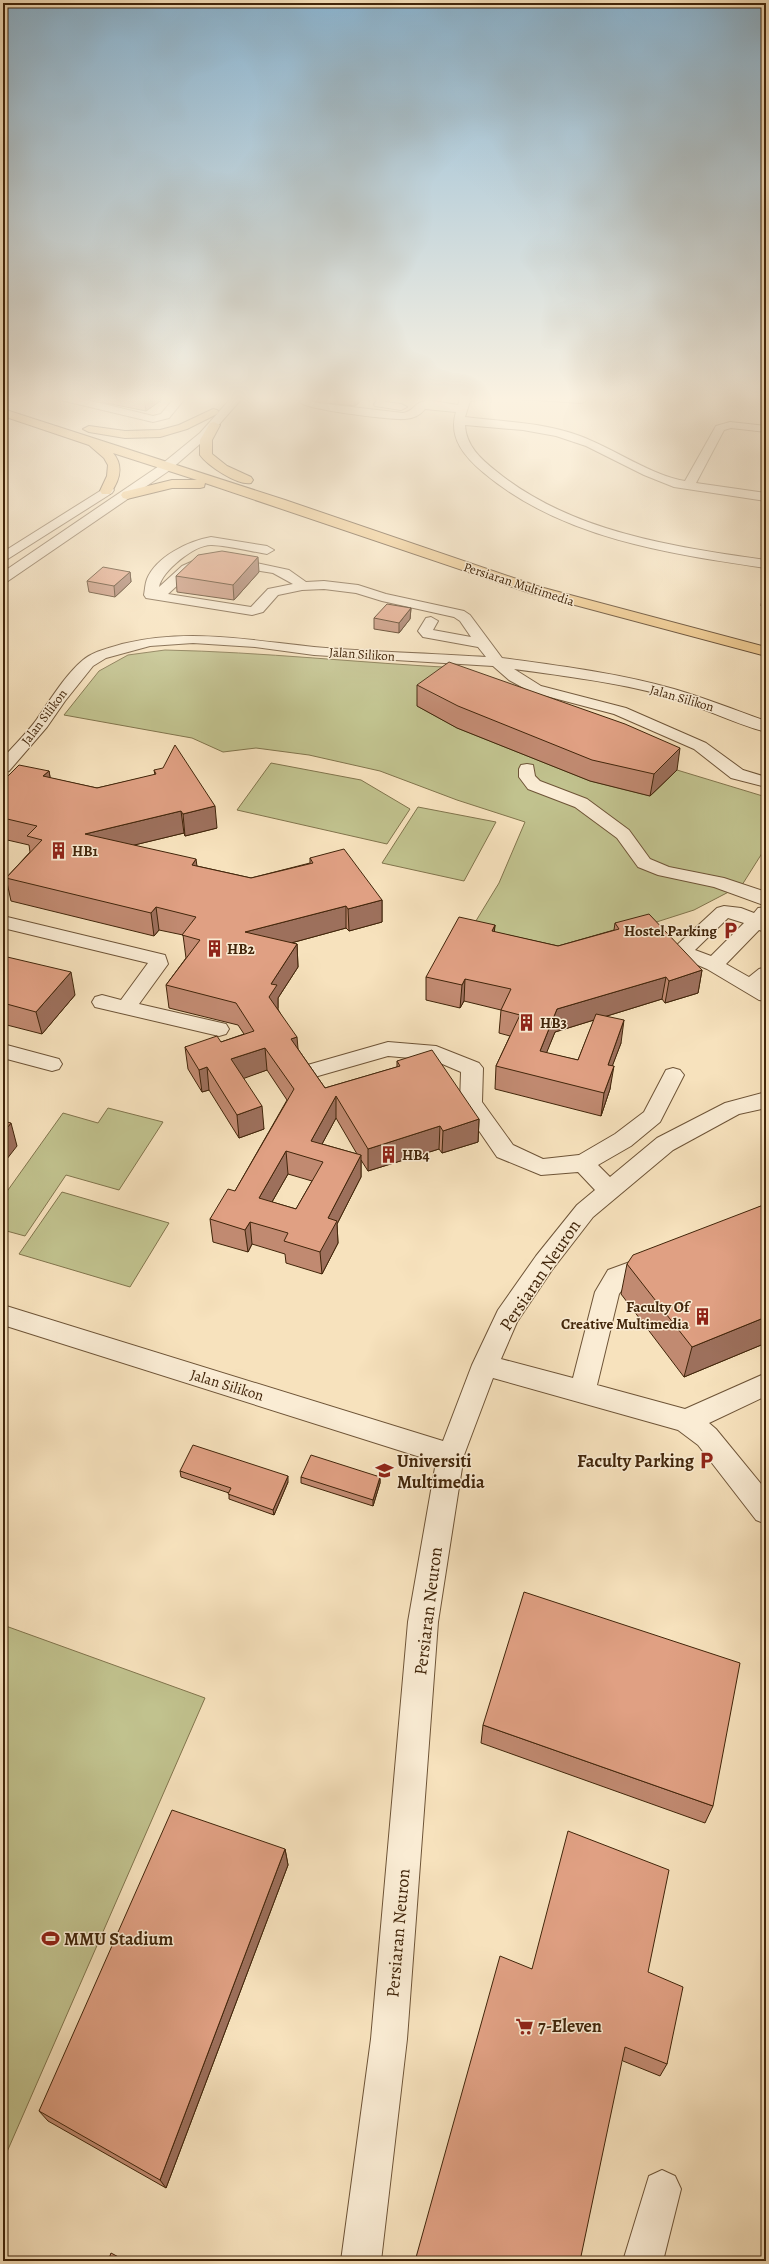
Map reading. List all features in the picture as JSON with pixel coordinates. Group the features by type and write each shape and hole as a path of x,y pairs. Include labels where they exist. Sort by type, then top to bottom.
{"main road":[{"name":"Persiaran Multimedia","path":"292,502 536,590 766,652"},
{"name":"Persiaran Multimedia","path":"294,502 559,583 766,639"}],"street":[{"path":"3,558 89,502"},
{"path":"3,578 35,554 117,502"},
{"path":"535,502 562,514 625,538 698,554 766,564"},
{"path":"3,553 30,539"},
{"path":"267,550 211,541 202,542 176,557 154,578 151,595 252,611 258,610 273,592 302,586 346,586 382,597 459,614 465,618 497,662 514,676 536,689 620,711 700,746 737,774 766,782"},
{"path":"157,596 187,569 202,561 212,560"},
{"path":"247,565 282,572 295,578 302,586"},
{"path":"431,621 425,631 428,634 483,643"},
{"name":"Jalan Silikon","path":"3,768 41,724 59,698 88,664 101,655 150,642 193,639 222,640 314,651 497,662 578,673 668,692 710,705 766,727"},
{"path":"527,769 527,777 534,785 582,804 623,834 644,863 664,871 718,882 764,896 766,900"},
{"path":"763,920 740,914 724,912 685,948 686,953 714,965 759,990 766,973"},
{"path":"714,965 763,920"},
{"path":"3,922 158,960 158,964 126,1007"},
{"path":"102,1002 218,1029"},
{"path":"311,1071 344,1060 388,1049 436,1053 472,1068 471,1103 505,1151 541,1167 583,1163 623,1140 652,1117 673,1075"},
{"path":"3,1051 52,1064"},
{"name":"Persiaran Neuron","path":"361,2261 390,2039 423,1622 451,1455 485,1365 507,1317 544,1263 584,1211 665,1144 733,1108 766,1100"},
{"path":"583,1163 601,1181 608,1191"},
{"path":"582,1392 607,1292 617,1277 672,1255"},
{"name":"Jalan Silikon","path":"3,1315 451,1455"},
{"path":"485,1365 686,1421 707,1437 766,1511"},
{"path":"686,1421 766,1384"},
{"path":"643,2261 662,2189"}],"green space":[{"path":"165,650 239,653 460,668 417,706 457,728 590,781 650,796 677,770 766,797 766,847 742,885 694,910 569,950 471,929 499,883 525,822 457,800 380,771 309,755 256,748 223,752 192,738 64,715 99,671 128,655"},
{"path":"271,763 361,780 410,809 387,844 237,810"},
{"path":"418,807 496,822 464,881 382,863"},
{"path":"108,1108 163,1122 119,1190 66,1175 25,1236 3,1230 3,1197 63,1113 98,1123"},
{"path":"62,1192 169,1223 130,1287 19,1254"},
{"name":"MMU Stadium","path":"3,1625 205,1698 3,2161"}],"building":[{"path":"222,551 258,557 233,585 176,576 198,555"},
{"path":"103,567 130,572 114,586 87,581"},
{"path":"387,604 411,608 399,623 374,618"},
{"path":"449,662 625,724 680,748 654,774 592,760 458,706 417,685"},
{"path":"175,745 215,806 183,814 181,811 85,834 196,859 192,865 251,878 313,863 310,858 344,849 382,900 348,909 346,906 245,932 297,944 271,984 277,985 269,997 297,1037 291,1039 325,1088 400,1066 397,1061 432,1050 479,1119 443,1131 440,1126 368,1149 336,1096 311,1141 361,1155 328,1218 337,1221 320,1252 284,1241 288,1233 250,1222 245,1230 210,1219 228,1189 235,1191 294,1089 265,1048 231,1059 262,1106 237,1115 207,1067 199,1070 185,1047 217,1036 221,1042 254,1031 236,1003 166,985 200,940 182,935 196,917 156,907 151,913 6,878 42,840 27,836 37,826 3,818 3,781 19,765 49,771 43,776 97,788 156,774 154,770 163,768","holes":["286,1151 323,1162 296,1209 259,1198"]},
{"path":"649,914 702,970 669,981 666,977 557,1009 540,1051 578,1060 596,1014 624,1020 608,1065 614,1066 604,1093 496,1066 520,1015 501,1010 511,989 465,979 462,985 426,977 459,917 495,925 492,931 558,946 619,929 615,923"},
{"path":"3,956 71,972 36,1012 3,1003"},
{"path":"3,1121 11,1123 3,1133"},
{"name":"Faculty Of Creative Multimedia","path":"766,1204 766,1317 692,1347 627,1264 633,1255"},
{"path":"193,1445 288,1476 273,1510 228,1494 231,1488 180,1471"},
{"path":"311,1455 380,1477 373,1500 301,1477"},
{"path":"524,1592 740,1663 713,1806 483,1725"},
{"path":"172,1810 285,1849 160,2180 39,2111"},
{"path":"568,1831 669,1870 648,1972 683,1987 667,2064 625,2047 580,2261 415,2261 500,1956 532,1969"},
{"path":"111,2253 126,2261 108,2261"}],"place":[{"name":"HB1","path":"59,851"},
{"name":"Hostel Parking","path":"730,931"},
{"name":"HB2","path":"214,949"},
{"name":"HB3","path":"527,1023"},
{"name":"HB4","path":"389,1155"},
{"name":"Faculty Of Creative Multimedia","path":"702,1316"},
{"name":"Faculty Parking","path":"707,1461"},
{"name":"Universiti Multimedia","path":"384,1471"},
{"name":"MMU Stadium","path":"51,1939"},
{"name":"7-Eleven","path":"525,2026"}]}
